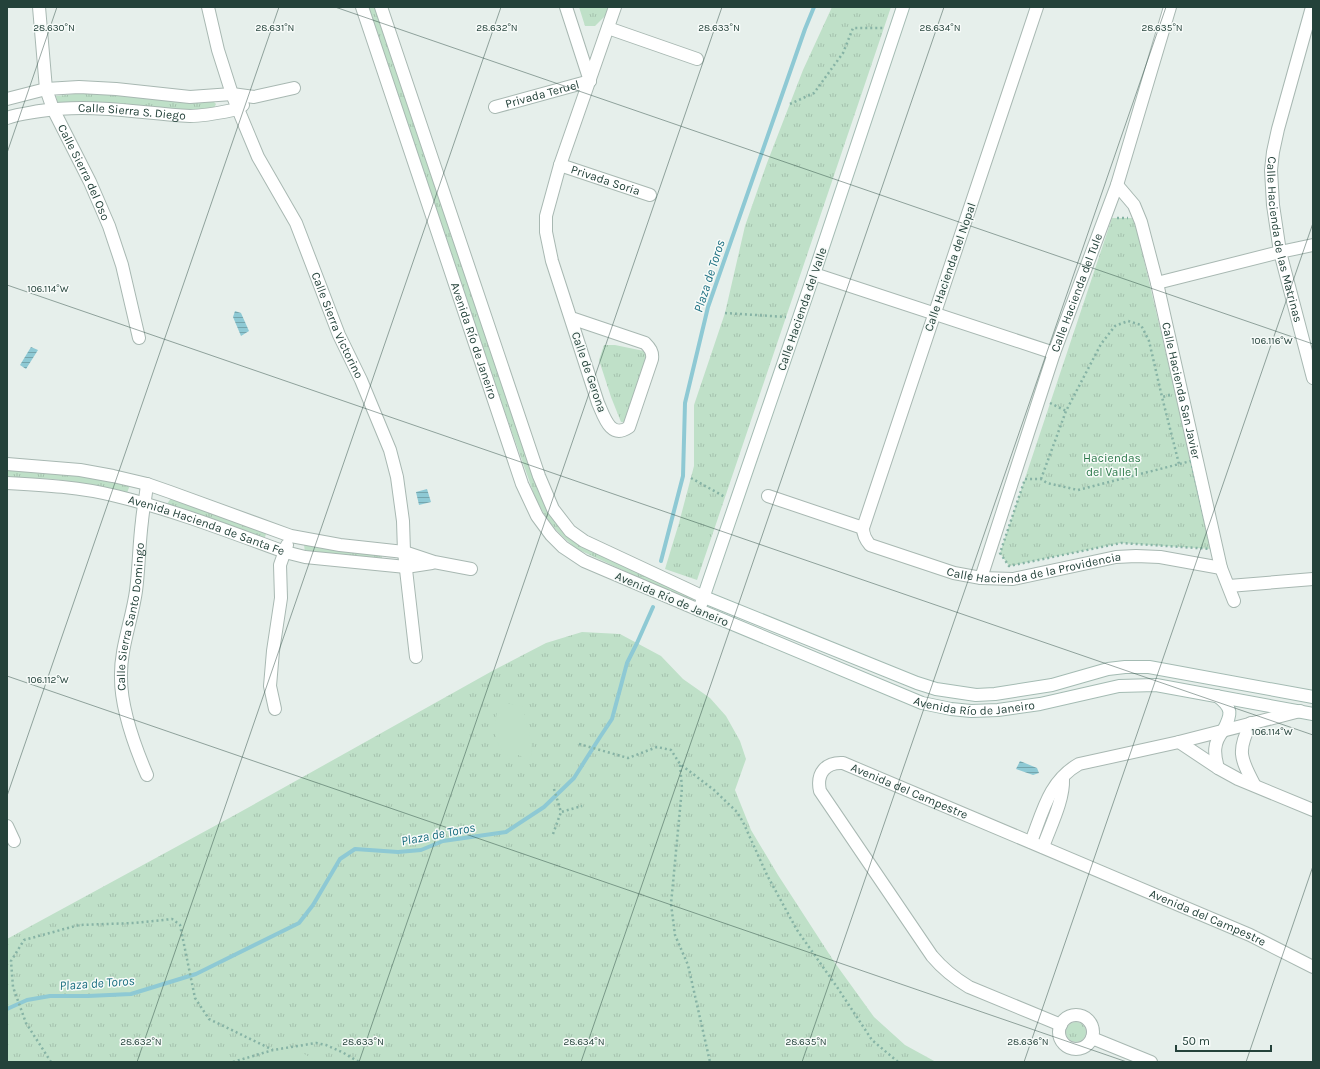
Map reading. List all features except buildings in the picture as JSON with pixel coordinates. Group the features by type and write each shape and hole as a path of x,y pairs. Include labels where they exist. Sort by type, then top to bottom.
{"street":[{"name":"Calle Sierra del Oso","path":"39,7 46,89 53,109 90,182 109,226 122,265 140,338"},
{"name":"Calle Sierra Victorino","path":"208,7 218,50 238,109 258,157 296,223 339,335 375,412 390,450 397,477 403,521 404,552 416,657"},
{"name":"Avenida Río de Janeiro","path":"362,7 522,484 537,516 550,535 563,547 584,561 922,703 951,709 971,711 1005,709 1040,704 1099,690 1134,685 1156,685 1313,714"},
{"name":"Avenida Río de Janeiro","path":"381,7 536,468 553,509 570,531 584,541 704,597 917,683 936,689 976,695 996,694 1052,685 1108,669 1149,667 1313,697"},
{"path":"566,7 590,81"},
{"name":"Calle de Gerona","path":"571,318 645,343 650,348 652,359 629,427 624,430 620,431 610,427 606,422 571,318 552,261 546,232 546,216 560,165 615,7"},
{"name":"Calle Hacienda del Valle","path":"699,610 814,274 903,7"},
{"name":"Calle Hacienda del Nopal","path":"863,528 1037,7"},
{"name":"Calle Hacienda del Tule","path":"981,578 1054,354 1118,185 1170,7"},
{"name":"Calle Hacienda de las Matrinas","path":"1312,7 1278,129 1271,170 1273,205 1280,252 1313,378"},
{"path":"608,28 697,59"},
{"name":"Privada Teruel","path":"496,107 590,81"},
{"name":"Calle Sierra S. Diego","path":"7,99 46,89 79,87 116,89 190,97 232,94 254,97 294,88"},
{"name":"Calle Sierra S. Diego","path":"7,118 15,115 53,109 80,108 116,109 191,116 238,109 254,97"},
{"name":"Privada Soria","path":"560,165 650,195"},
{"name":"Calle Hacienda San Javier","path":"1118,185 1134,205 1138,214 1157,283 1221,568 1234,601"},
{"path":"1157,283 1313,245"},
{"path":"814,274 935,313 1054,354"},
{"name":"Avenida Hacienda de Santa Fe","path":"7,464 80,470 113,476 148,484 291,536 333,544 404,552"},
{"name":"Avenida Hacienda de Santa Fe","path":"7,483 53,486 116,495 144,503 285,552 304,557 406,567"},
{"name":"Calle Sierra Santo Domingo","path":"147,775 136,751 124,703 120,678 124,648 136,591 144,503 148,484"},
{"path":"768,496 863,528"},
{"name":"Calle Hacienda de la Providencia","path":"863,528 863,534 870,544 954,574 981,578 1012,579 1116,557 1136,556 1160,557 1221,568"},
{"path":"275,709 270,686 273,651 281,598 280,565 291,536"},
{"path":"404,552 434,562 472,569"},
{"path":"406,567 434,562"},
{"path":"1229,586 1313,579"},
{"path":"1217,696 1227,704 1229,710 1228,720 1223,731 1218,736 1214,752 1218,768"},
{"path":"1031,842 1051,792 1056,784 1068,771 1080,764 1179,742 1313,709"},
{"path":"1252,723 1243,739 1242,755 1245,768 1254,784"},
{"path":"1179,742 1218,768 1238,779 1254,784 1313,810"},
{"name":"Avenida del Campestre","path":"1061,1025 969,987 942,968 932,956 820,790 818,784 820,775 826,767 835,763 844,763 1250,936 1313,967"},
{"path":"1043,847 1062,791 1062,779"},
{"path":"7,826 14,841"},
{"path":"1078,1015 1083,1016 1091,1023 1093,1033 1092,1038 1086,1046 1077,1049 1072,1048 1061,1039 1059,1029 1068,1017 1078,1015"},
{"path":"1092,1038 1151,1062"}],"path":[{"path":"790,104 814,93 844,53 853,28 884,28"},
{"path":"1112,218 1134,218"},
{"path":"725,313 786,317"},
{"path":"1041,479 1066,411 1101,344 1115,326 1128,321 1141,325 1149,341 1162,397"},
{"path":"1191,461 1212,549 1121,543 1009,566 1000,553 1025,479 1041,479 1047,483 1078,490 1191,461"},
{"path":"691,478 725,498"},
{"path":"578,744 590,746 628,758 658,747 664,747 671,750 680,764 714,790 737,812 767,875 797,930 872,1040 898,1062"},
{"path":"680,764 682,788 671,904 676,935 688,965 710,1062"},
{"path":"553,834 561,812 554,789"},
{"path":"561,812 582,806"},
{"path":"51,1062 26,1022 13,987 11,961 24,940 79,925 135,923 172,919 180,925 194,998 209,1019 273,1050"},
{"path":"233,1062 273,1050 316,1043 326,1045 342,1052 359,1062"}],"green space":[{"path":"368,7 375,7 487,337 552,515 696,599 692,602 577,549 553,526 539,505 476,331"},
{"path":"579,7 608,7 606,15 595,26 585,26"},
{"path":"832,7 891,7 697,580 665,569 694,466 694,405 725,313 745,226 767,163 803,70"},
{"path":"84,93 212,100 216,104 212,112 58,106 56,96"},
{"name":"Haciendas del Valle 1","path":"1112,218 1134,218 1212,549 1121,543 1009,566 1000,553"},
{"path":"604,345 615,345 644,351 652,366 631,422 621,422 611,397 599,360"},
{"path":"7,468 88,476 130,485 127,493 87,484 54,479 7,477"},
{"path":"171,498 267,531 264,540 167,504"},
{"path":"304,545 382,552 382,558 305,552"},
{"path":"582,632 620,634 661,656 683,679 710,698 726,716 740,741 746,759 735,790 751,830 778,875 835,963 874,1017 905,1045 936,1062 7,1062 7,939 233,816 494,670 546,643"},
{"path":"507,703 525,707 524,717 532,742 531,756 528,761 519,755 511,759 505,754 497,742 495,721 499,707"},
{"path":"1076,1022 1083,1025 1086,1032 1083,1039 1076,1042 1069,1039 1066,1032 1069,1025"},
{"path":"294,1048 318,1062 250,1062"}],"water":[{"path":"235,311 241,313 249,331 241,336 233,317"},
{"path":"31,347 38,350 26,369 20,365"},
{"path":"427,489 431,502 419,505 416,492"},
{"path":"1020,761 1037,768 1039,773 1033,775 1016,769"}],"waterway":[{"name":"Plaza de Toros","path":"661,561 683,476 685,403 708,307 814,7"},
{"name":"Plaza de Toros","path":"7,1009 27,1000 50,996 131,994 196,974 299,923 313,905 340,859 355,849 398,852 421,850 443,841 506,832 544,807 574,778 612,719 627,663 653,607"}]}
